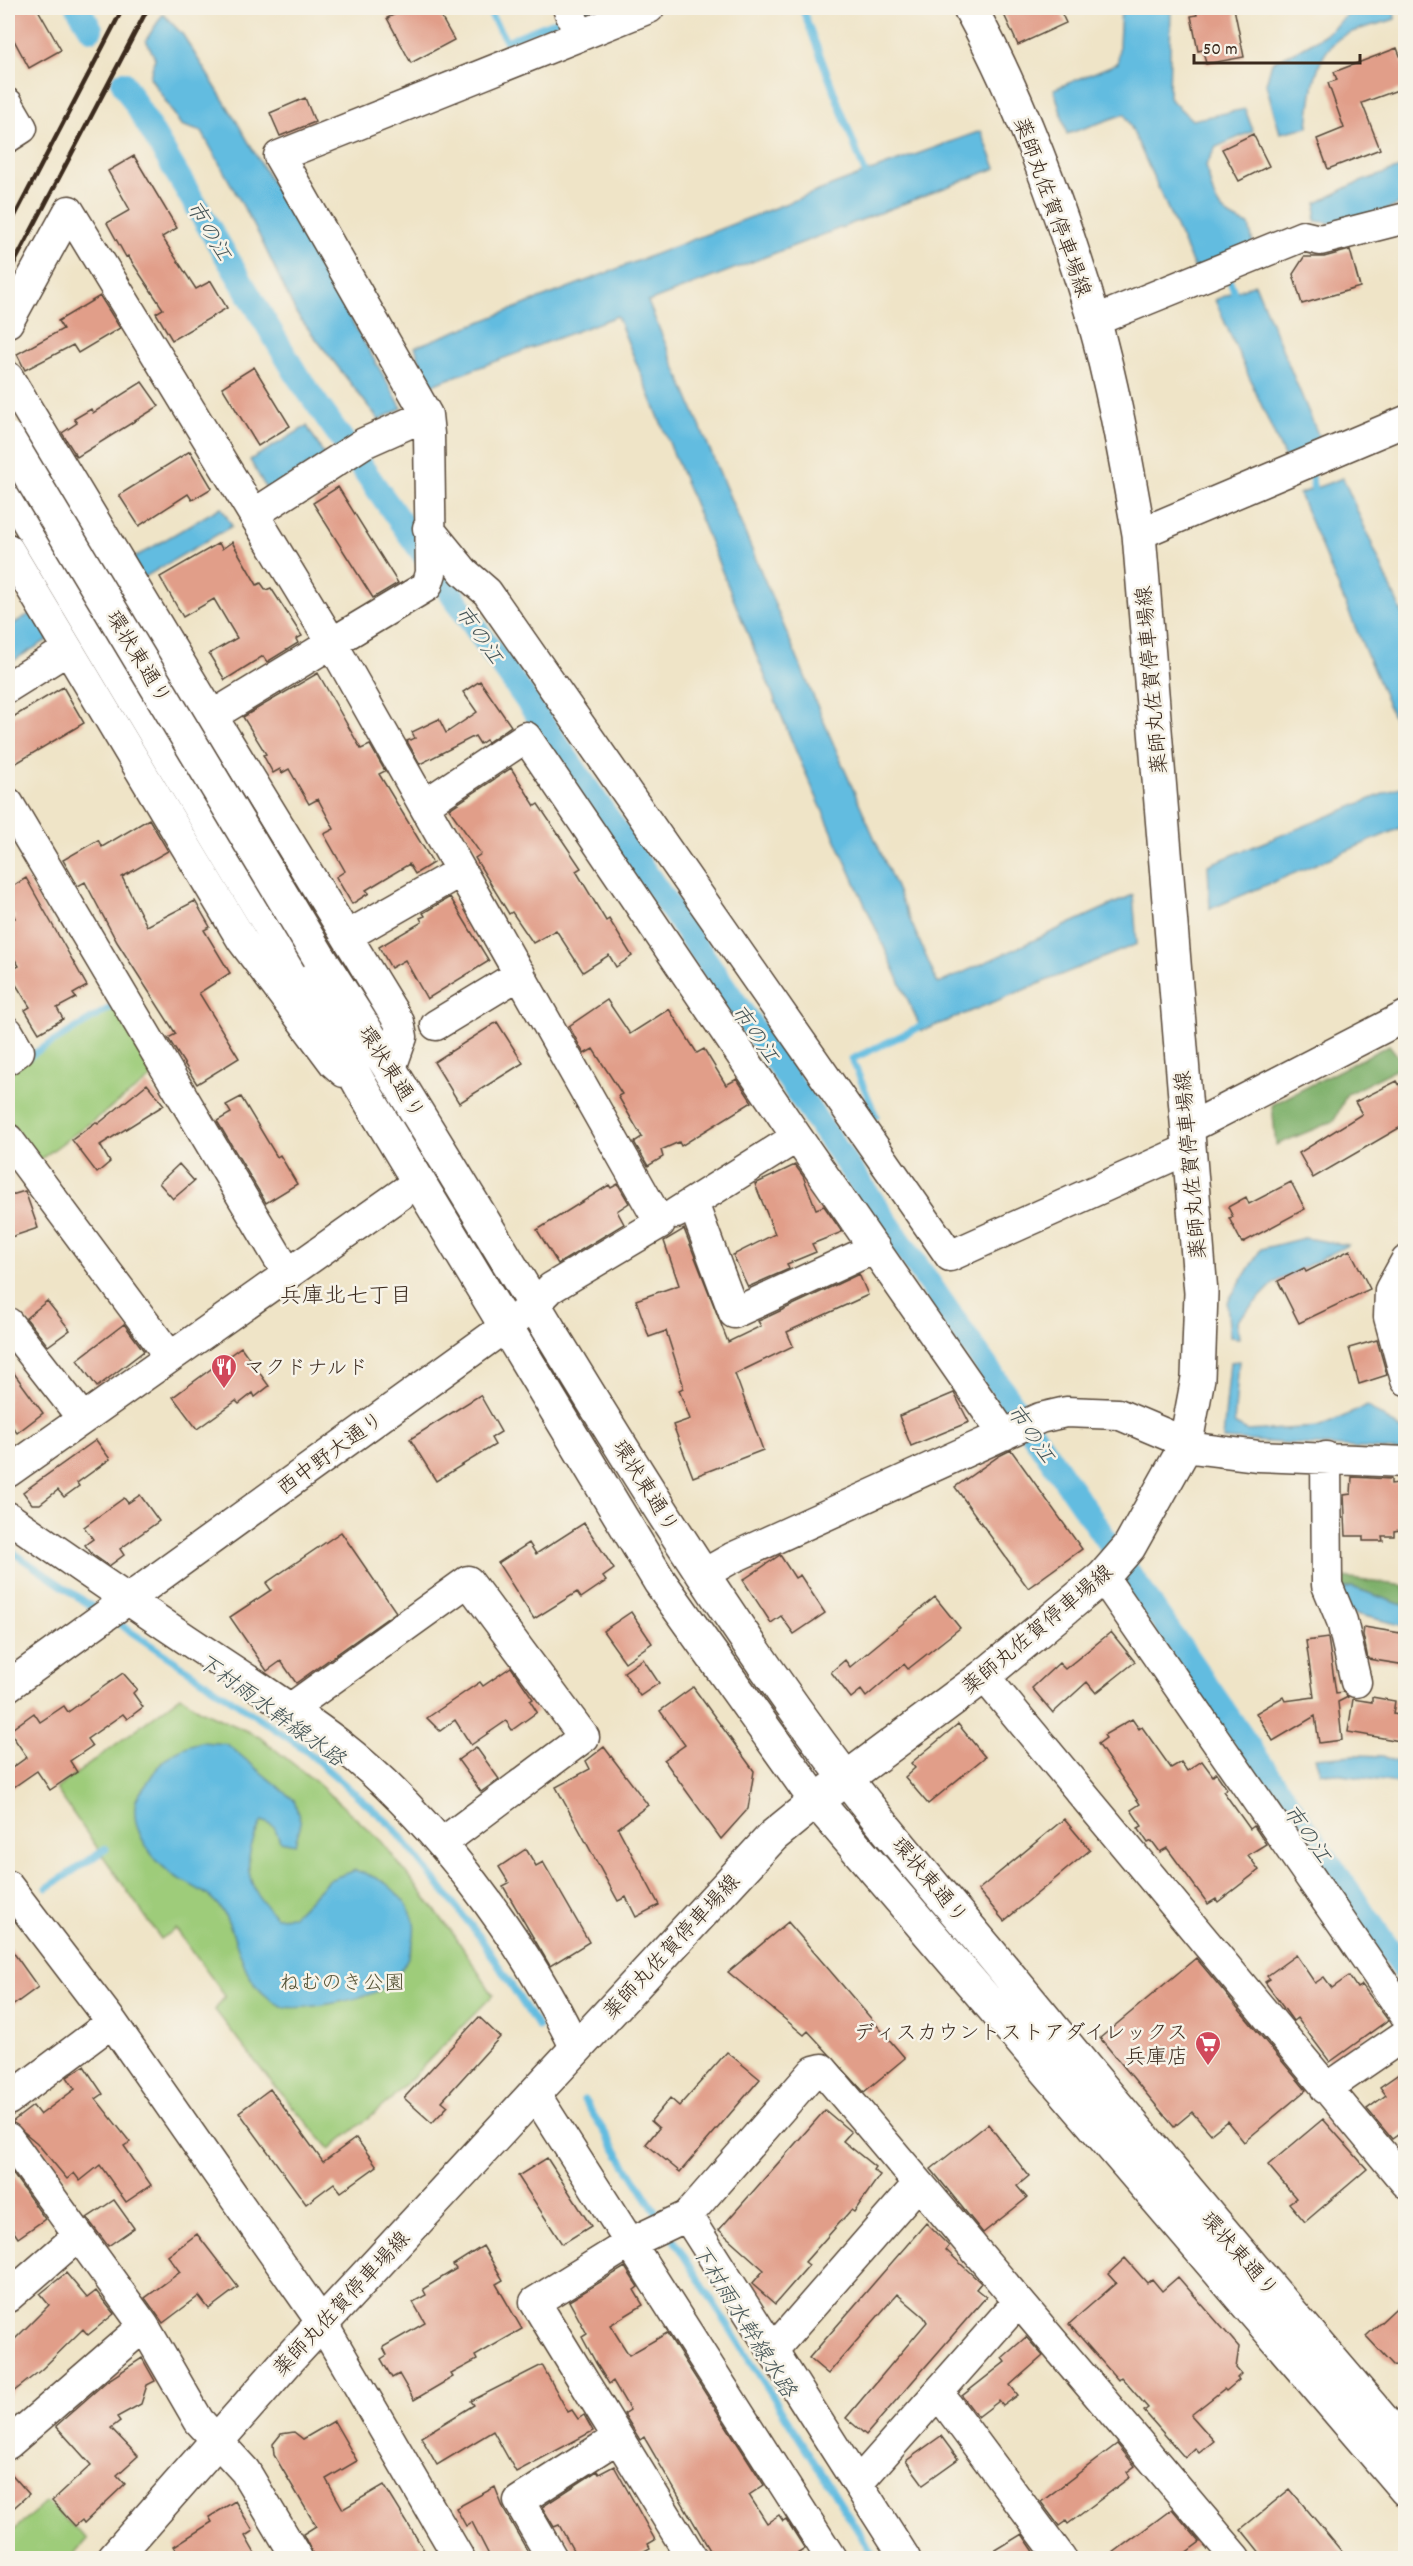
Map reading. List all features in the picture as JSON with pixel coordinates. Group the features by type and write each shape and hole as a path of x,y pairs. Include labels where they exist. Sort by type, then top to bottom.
{"main road":[{"name":"薬師丸佐賀停車場線","path":"114,2559 217,2439 322,2323 773,1836 846,1778 984,1676 1105,1575 1129,1547 1185,1447 1198,1378 1201,1293 1139,534 1120,431 1094,321 1047,179 990,44 970,8"},
{"name":"環状東通り","path":"8,439 308,963 362,1088 660,1582 816,1801 1406,2490"},
{"name":"環状東通り","path":"8,487 308,963 391,1068 533,1306 702,1575 846,1778 1189,2194 1406,2447"}],"street":[{"path":"568,8 579,35"},
{"path":"212,716 427,586 431,573 428,528 429,434 427,415 279,156 649,8"},
{"path":"8,104 22,128 8,137"},
{"path":"8,322 69,211 332,644 660,1223"},
{"path":"1094,321 1303,236 1320,240 1406,218"},
{"path":"8,377 399,1022 402,1037 391,1068"},
{"path":"254,514 353,451 427,415"},
{"path":"1139,534 1406,421"},
{"path":"8,451 40,432"},
{"path":"428,528 464,572 487,592 950,1256 1187,1139 1406,1016"},
{"path":"8,549 242,940 334,1063 362,1088"},
{"path":"8,687 67,651"},
{"path":"424,805 526,737 797,1137 1007,1433"},
{"path":"8,803 19,849 288,1274"},
{"path":"347,936 461,871"},
{"path":"436,1024 520,974"},
{"path":"8,1032 19,1050 8,1059"},
{"name":"西中野大通り","path":"8,1686 505,1327 533,1306 551,1288 693,1203 797,1137"},
{"path":"8,1138 170,1357"},
{"path":"8,1472 418,1182"},
{"path":"693,1203 734,1313 875,1248"},
{"path":"1406,1261 1390,1290 1389,1317 1406,1380"},
{"path":"8,1323 82,1419"},
{"path":"702,1575 732,1558 1007,1433 1041,1418 1066,1412 1118,1414 1170,1436 1185,1447 1258,1456 1406,1462"},
{"path":"1326,1457 1328,1585 1342,1621 1356,1682"},
{"path":"8,1517 339,1744 404,1803 442,1843 495,1913 562,2020 576,2049"},
{"path":"1105,1575 1406,2016"},
{"path":"290,1709 468,1581 584,1737 442,1843"},
{"path":"984,1676 1406,2183"},
{"path":"8,1886 112,2022 322,2323 459,2559"},
{"path":"8,2100 112,2022"},
{"path":"1326,2089 1406,2034"},
{"path":"692,2559 535,2302 638,2239 687,2216 814,2071 822,2069 1236,2559"},
{"path":"539,2089 638,2239 831,2559"},
{"path":"8,2138 144,2326 199,2421 245,2471 297,2559"},
{"path":"774,2349 918,2184"},
{"path":"687,2216 774,2349 905,2559"},
{"path":"8,2297 78,2236"},
{"path":"858,2483 1018,2302"},
{"path":"8,2444 144,2326"},
{"path":"939,2394 1061,2559"},
{"path":"552,2559 519,2501 617,2438"}],"green space":[{"path":"116,1005 158,1073 38,1161 8,1119 8,1075 32,1055"},
{"path":"1389,1045 1405,1065 1347,1094 1334,1121 1276,1145 1272,1105"},
{"path":"1335,1577 1405,1586 1405,1606 1352,1587 1339,1590"},
{"name":"ねむのき公園","path":"181,1696 200,1710 258,1736 316,1782 382,1842 455,1936 493,1995 389,2101 330,2149 268,2078 215,2010 225,1996 176,1929 161,1939 56,1789"},
{"path":"46,2502 87,2539 70,2558 8,2558 8,2535"}],"water":[{"path":"1121,8 1171,8 1169,98 1192,120 1245,109 1253,131 1216,147 1206,165 1217,203 1228,215 1249,225 1253,243 1195,269 1125,114 1067,134 1054,89 1118,63"},
{"path":"1352,8 1394,8 1395,19 1353,32 1341,37 1332,45 1324,55 1315,78 1308,127 1280,133 1266,84 1272,62 1326,34"},
{"path":"163,14 183,35 234,117 402,408 379,420 296,313 259,235 202,132 181,125 150,77 155,58 146,40"},
{"path":"981,131 996,168 648,302 827,729 938,984 1133,895 1137,944 922,1031 798,756 617,316 432,385 415,347 865,173"},
{"path":"1405,166 1405,202 1384,211 1338,224 1315,221 1317,203 1352,185"},
{"path":"1255,284 1324,449 1287,463 1215,300"},
{"path":"307,426 325,456 267,490 250,460"},
{"path":"1343,478 1405,620 1405,745 1299,494"},
{"path":"221,507 232,526 143,578 132,559"},
{"path":"33,612 49,639 8,664 8,627"},
{"path":"1405,785 1405,826 1210,909 1208,865"},
{"path":"1304,1238 1348,1245 1274,1283 1237,1321 1239,1338 1230,1337 1227,1303 1261,1249"},
{"path":"1239,1361 1234,1424 1247,1431 1320,1427 1367,1406 1403,1431 1402,1451 1223,1439 1230,1362"},
{"path":"1352,1587 1405,1606 1405,1626 1348,1612 1339,1590"},
{"path":"201,1742 227,1744 294,1800 301,1823 295,1844 280,1841 274,1826 262,1821 255,1835 249,1860 249,1872 257,1894 276,1917 293,1916 329,1880 355,1870 385,1883 404,1902 414,1922 413,1940 404,1966 386,1986 366,1995 337,2002 307,2007 279,2005 259,1989 252,1980 229,1923 218,1905 195,1887 167,1871 151,1854 136,1822 136,1800 157,1768 169,1756"},
{"path":"1355,1755 1383,1756 1405,1766 1405,1784 1320,1772 1315,1758"}],"building":[{"path":"8,8 37,8 61,50 29,68 8,29"},
{"path":"408,8 436,8 454,40 411,63 387,18"},
{"path":"1001,8 1059,8 1066,23 1018,45"},
{"path":"1195,8 1234,8 1244,57 1206,64 1203,50 1198,51 1191,16 1197,15"},
{"path":"1397,48 1406,71 1406,87 1362,103 1380,149 1328,169 1317,139 1344,128 1328,83 1337,80 1334,72"},
{"path":"305,98 315,122 280,136 270,113"},
{"path":"1253,134 1269,166 1239,181 1222,149"},
{"path":"134,156 177,228 162,237 196,289 211,281 227,308 172,340 156,313 163,309 128,256 126,257 107,223 130,210 108,171"},
{"path":"1350,250 1360,287 1302,304 1293,274 1304,257 1324,257"},
{"path":"100,296 120,328 78,353 73,345 25,370 17,354 63,329 58,321"},
{"path":"254,367 290,426 258,446 222,387"},
{"path":"142,382 159,406 77,457 62,433 77,423 74,419 91,409 93,413"},
{"path":"190,451 212,488 192,500 188,494 139,526 119,495"},
{"path":"338,487 398,583 373,598 313,503"},
{"path":"232,542 257,585 261,583 266,590 271,588 302,636 296,639 298,643 267,662 263,656 225,680 209,654 237,638 214,599 183,617 160,577 219,543 222,549"},
{"path":"318,673 361,749 370,745 385,771 379,774 433,863 415,874 409,864 366,890 369,893 352,904 336,877 345,871 324,834 334,829 318,799 309,804 289,769 282,773 280,769 273,773 263,755 266,754 243,717"},
{"path":"480,681 511,726 488,742 486,740 480,744 475,736 420,764 407,741 415,738 412,732 439,719 446,733 477,712 463,692"},
{"path":"63,687 84,723 8,768 8,720"},
{"path":"511,768 535,806 538,804 581,868 576,871 606,921 609,919 632,956 616,967 609,955 583,972 556,930 533,943 512,912 509,914 475,858 481,854 449,809"},
{"path":"149,819 168,851 122,877 147,926 195,901 210,927 204,930 230,973 199,993 239,1058 197,1084 168,1038 176,1034 117,942 85,882 78,886 63,860 98,840 102,847"},
{"path":"26,878 87,986 73,994 76,998 57,1008 63,1019 39,1033 25,1010 30,1007 8,972 19,966 8,949 8,922 15,918 8,905 8,889"},
{"path":"450,897 489,961 427,999 405,960 391,968 379,947 422,922 420,918 425,916 423,913"},
{"path":"607,1000 630,1034 669,1009 697,1053 704,1049 726,1085 737,1079 752,1102 681,1146 679,1142 661,1150 663,1157 648,1166 634,1142 642,1137 618,1096 622,1094 593,1049 584,1054 569,1026"},
{"path":"497,1022 523,1063 459,1103 434,1062"},
{"path":"1397,1081 1400,1086 1406,1083 1406,1124 1313,1178 1299,1153 1362,1114 1355,1102"},
{"path":"147,1084 164,1105 100,1145 110,1162 97,1173 72,1140 96,1122 98,1124"},
{"path":"241,1097 277,1157 280,1155 297,1184 266,1203 217,1121 231,1113 226,1105"},
{"path":"179,1164 194,1181 173,1199 159,1183"},
{"path":"795,1165 803,1176 816,1209 824,1206 842,1232 812,1244 816,1252 787,1264 789,1269 748,1287 733,1255 775,1234 755,1184"},
{"path":"1291,1182 1305,1209 1242,1243 1229,1218 1233,1217 1228,1207 1246,1197 1249,1204"},
{"path":"618,1184 629,1203 617,1211 624,1224 558,1264 537,1230 609,1185 611,1188"},
{"path":"25,1191 38,1228 8,1238 8,1196"},
{"path":"684,1229 728,1342 761,1326 758,1321 859,1274 868,1295 787,1332 793,1346 735,1374 763,1450 693,1477 673,1425 690,1419 679,1390 683,1388 683,1384 666,1331 649,1337 636,1300 679,1285 664,1241"},
{"path":"1350,1250 1370,1289 1299,1323 1278,1281 1304,1268 1306,1272"},
{"path":"47,1301 70,1330 48,1346 26,1318"},
{"path":"124,1324 144,1351 97,1387 77,1360"},
{"path":"1377,1340 1387,1375 1359,1384 1349,1348"},
{"name":"マクドナルド","path":"241,1347 269,1386 255,1397 253,1393 239,1404 236,1401 197,1429 173,1397"},
{"path":"8,1365 43,1413 17,1433 8,1421"},
{"path":"954,1393 969,1422 911,1446 899,1416"},
{"path":"480,1395 501,1432 491,1438 495,1445 436,1481 410,1439"},
{"path":"96,1440 110,1459 77,1483 79,1486 64,1497 58,1490 40,1504 32,1504 23,1492"},
{"path":"1011,1450 1082,1549 1028,1588 955,1487"},
{"path":"1352,1477 1391,1479 1391,1484 1406,1482 1406,1529 1394,1531 1394,1536 1382,1536 1383,1541 1363,1541 1363,1536 1346,1536 1344,1495 1351,1494"},
{"path":"140,1495 159,1521 120,1549 124,1555 109,1566 92,1554 85,1545 93,1539 84,1527 124,1498 128,1503"},
{"path":"584,1523 614,1569 603,1577 606,1581 581,1598 577,1592 534,1619 498,1563 529,1543 536,1554"},
{"path":"341,1532 396,1612 296,1683 281,1661 267,1671 230,1617 271,1590 266,1583"},
{"path":"780,1555 795,1578 800,1575 825,1613 794,1634 781,1616 771,1623 743,1580"},
{"path":"935,1597 960,1628 908,1669 904,1664 866,1697 861,1690 851,1698 831,1672 845,1660 850,1667"},
{"path":"631,1612 652,1643 625,1662 603,1631"},
{"path":"1364,1627 1406,1634 1406,1665 1368,1659 1363,1635"},
{"path":"1111,1632 1135,1662 1096,1693 1087,1682 1053,1713 1032,1688 1059,1663 1065,1669"},
{"path":"1328,1638 1336,1693 1343,1692 1348,1697 1338,1702 1342,1740 1319,1743 1315,1716 1273,1741 1256,1713 1283,1697 1285,1701 1314,1697 1306,1641"},
{"path":"643,1659 659,1683 640,1696 624,1672"},
{"path":"511,1667 533,1699 530,1701 537,1712 512,1730 506,1721 471,1745 455,1720 440,1731 427,1718 480,1682 483,1686"},
{"path":"123,1673 137,1689 133,1693 143,1707 127,1719 123,1714 87,1739 92,1746 70,1761 77,1772 50,1790 37,1771 8,1791 8,1771 27,1757 9,1731 34,1713 40,1722 64,1706 68,1712"},
{"path":"693,1687 754,1771 748,1809 721,1839 664,1760 685,1745 660,1711"},
{"path":"1372,1697 1395,1701 1393,1714 1406,1716 1406,1742 1348,1732 1353,1699 1372,1702"},
{"path":"1132,1719 1139,1729 1142,1727 1171,1768 1181,1762 1187,1771 1202,1761 1213,1776 1216,1773 1227,1789 1223,1791 1250,1829 1254,1826 1266,1844 1248,1855 1259,1870 1218,1902 1216,1899 1208,1904 1167,1848 1160,1852 1152,1841 1148,1843 1138,1828 1142,1826 1131,1810 1140,1804 1098,1744 1106,1738 1104,1735"},
{"path":"958,1724 985,1757 928,1804 905,1777 915,1768 911,1763"},
{"path":"476,1747 499,1779 481,1792 458,1760"},
{"path":"604,1747 648,1805 618,1828 659,1905 636,1917 626,1897 618,1901 556,1787 590,1769 586,1761"},
{"path":"1064,1819 1090,1850 1004,1921 978,1890"},
{"path":"526,1849 536,1866 543,1862 589,1942 550,1966 503,1886 509,1883 499,1867"},
{"path":"788,1922 905,2058 864,2092 808,2031 804,2035 728,1972"},
{"path":"8,1945 38,1987 8,2009"},
{"path":"1296,1955 1315,1983 1324,1977 1332,1988 1349,1976 1357,1988 1362,1985 1388,2020 1330,2062 1297,2018 1293,2021 1265,1982 1270,1979 1267,1976"},
{"name":"ディスカウントストアダイレックス 兵庫店","path":"1196,1958 1306,2090 1244,2142 1227,2121 1211,2134 1192,2112 1174,2127 1100,2038"},
{"path":"479,2017 500,2037 442,2101 448,2106 432,2123 404,2098"},
{"path":"727,2052 760,2079 680,2172 646,2144 659,2128 651,2121 670,2098 679,2106"},
{"path":"84,2066 103,2094 96,2099 130,2142 124,2146 151,2185 126,2202 100,2165 80,2181 74,2173 67,2179 37,2143 12,2122 33,2106 40,2115 75,2089 67,2077"},
{"path":"1406,2069 1406,2129 1392,2139 1367,2109 1386,2095 1380,2087"},
{"path":"270,2089 323,2162 356,2138 377,2166 341,2192 334,2183 306,2204 239,2112"},
{"path":"825,2110 851,2132 843,2141 875,2167 873,2170 880,2175 854,2212 851,2210 805,2262 809,2265 775,2304 752,2284 764,2270 719,2230"},
{"path":"1323,2119 1367,2169 1305,2222 1289,2203 1296,2198 1268,2165"},
{"path":"988,2124 1029,2176 1017,2186 1027,2198 983,2233 931,2169"},
{"path":"547,2158 591,2226 562,2244 518,2176"},
{"path":"8,2167 45,2219 18,2238 8,2223"},
{"path":"114,2200 134,2228 108,2246 87,2218"},
{"path":"926,2223 949,2246 946,2250 981,2283 976,2289 986,2297 866,2435 846,2418 927,2322 924,2317 897,2294 828,2374 809,2358"},
{"path":"197,2234 238,2287 209,2309 199,2296 163,2323 145,2298 180,2272 168,2256"},
{"path":"483,2246 503,2280 496,2284 522,2329 475,2356 477,2360 451,2374 453,2377 414,2400 399,2374 392,2378 381,2359 387,2355 383,2347 425,2323 413,2302 426,2295 423,2289 456,2269 453,2265"},
{"path":"1125,2258 1147,2283 1152,2279 1162,2291 1178,2277 1239,2347 1236,2368 1241,2374 1237,2378 1239,2380 1191,2415 1214,2441 1199,2453 1195,2448 1185,2458 1144,2411 1148,2408 1121,2377 1118,2380 1069,2324 1116,2283 1108,2274"},
{"path":"625,2267 638,2287 634,2290 643,2305 610,2325 629,2355 667,2333 764,2485 749,2495 767,2523 779,2515 783,2521 786,2519 805,2549 789,2559 715,2559 644,2437 640,2440 624,2414 630,2410 613,2381 609,2384 596,2363 582,2337 587,2334 569,2301"},
{"path":"66,2273 87,2298 96,2291 114,2314 88,2335 83,2329 41,2370 8,2396 8,2346 49,2305 40,2294"},
{"path":"1406,2299 1406,2355 1394,2366 1366,2336"},
{"path":"1026,2337 1043,2356 1010,2385 1018,2395 1003,2406 999,2401 978,2417 962,2396 1005,2362 1002,2358"},
{"path":"142,2358 155,2381 147,2385 141,2404 117,2417 120,2421 111,2428 138,2456 117,2475 125,2484 84,2523 82,2520 75,2526 52,2501 91,2465 56,2426 107,2381"},
{"path":"542,2365 568,2412 572,2410 578,2419 584,2415 593,2431 516,2472 493,2431 437,2465 421,2437 474,2405 471,2401"},
{"path":"334,2421 357,2461 326,2479 343,2509 384,2485 424,2550 418,2553 422,2559 315,2559 303,2534 316,2526 274,2455 273,2444 281,2434 294,2432 303,2439"},
{"path":"941,2436 958,2459 923,2484 906,2461"},
{"path":"1117,2444 1135,2466 1127,2472 1130,2477 1068,2524 1066,2521 1059,2526 1041,2502"},
{"path":"614,2466 655,2540 648,2544 650,2548 630,2559 578,2559 559,2525 554,2527 542,2507 597,2471 599,2474"},
{"path":"8,2470 29,2494 8,2513"},
{"path":"495,2487 504,2510 532,2559 491,2559 472,2522 466,2526 456,2508"},
{"path":"1290,2489 1348,2559 1265,2559 1241,2529"},
{"path":"235,2501 253,2531 245,2536 258,2559 182,2559 174,2546 212,2522 209,2517"},
{"path":"1172,2509 1200,2542 1177,2559 1105,2559"},
{"path":"1022,2534 1039,2559 981,2559"}],"waterway":[{"name":"市の江","path":"78,8 91,29"},
{"path":"487,8 506,41 561,19"},
{"path":"581,11 591,8"},
{"path":"802,8 865,173"},
{"name":"市の江","path":"123,83 298,377 532,708 1406,1974"},
{"path":"1227,273 1234,292"},
{"path":"1310,470 1314,490"},
{"path":"28,1057 113,1006"},
{"path":"876,1116 852,1059 920,1027 924,1020"},
{"name":"下村雨水幹線水路","path":"8,1549 100,1612"},
{"name":"下村雨水幹線水路","path":"112,1619 303,1748 393,1827 480,1937 538,2027"},
{"path":"47,1888 106,1849"},
{"name":"下村雨水幹線水路","path":"584,2100 660,2219"},
{"name":"下村雨水幹線水路","path":"670,2234 875,2558"}],"railway":[{"path":"8,229 123,8"},
{"path":"8,275 148,8"}],"place":[{"name":"マクドナルド","path":"224,1390"},
{"name":"ディスカウントストアダイレックス 兵庫店","path":"1208,2067"}],"district":[{"name":"兵庫北七丁目","path":"346,1294"}]}
